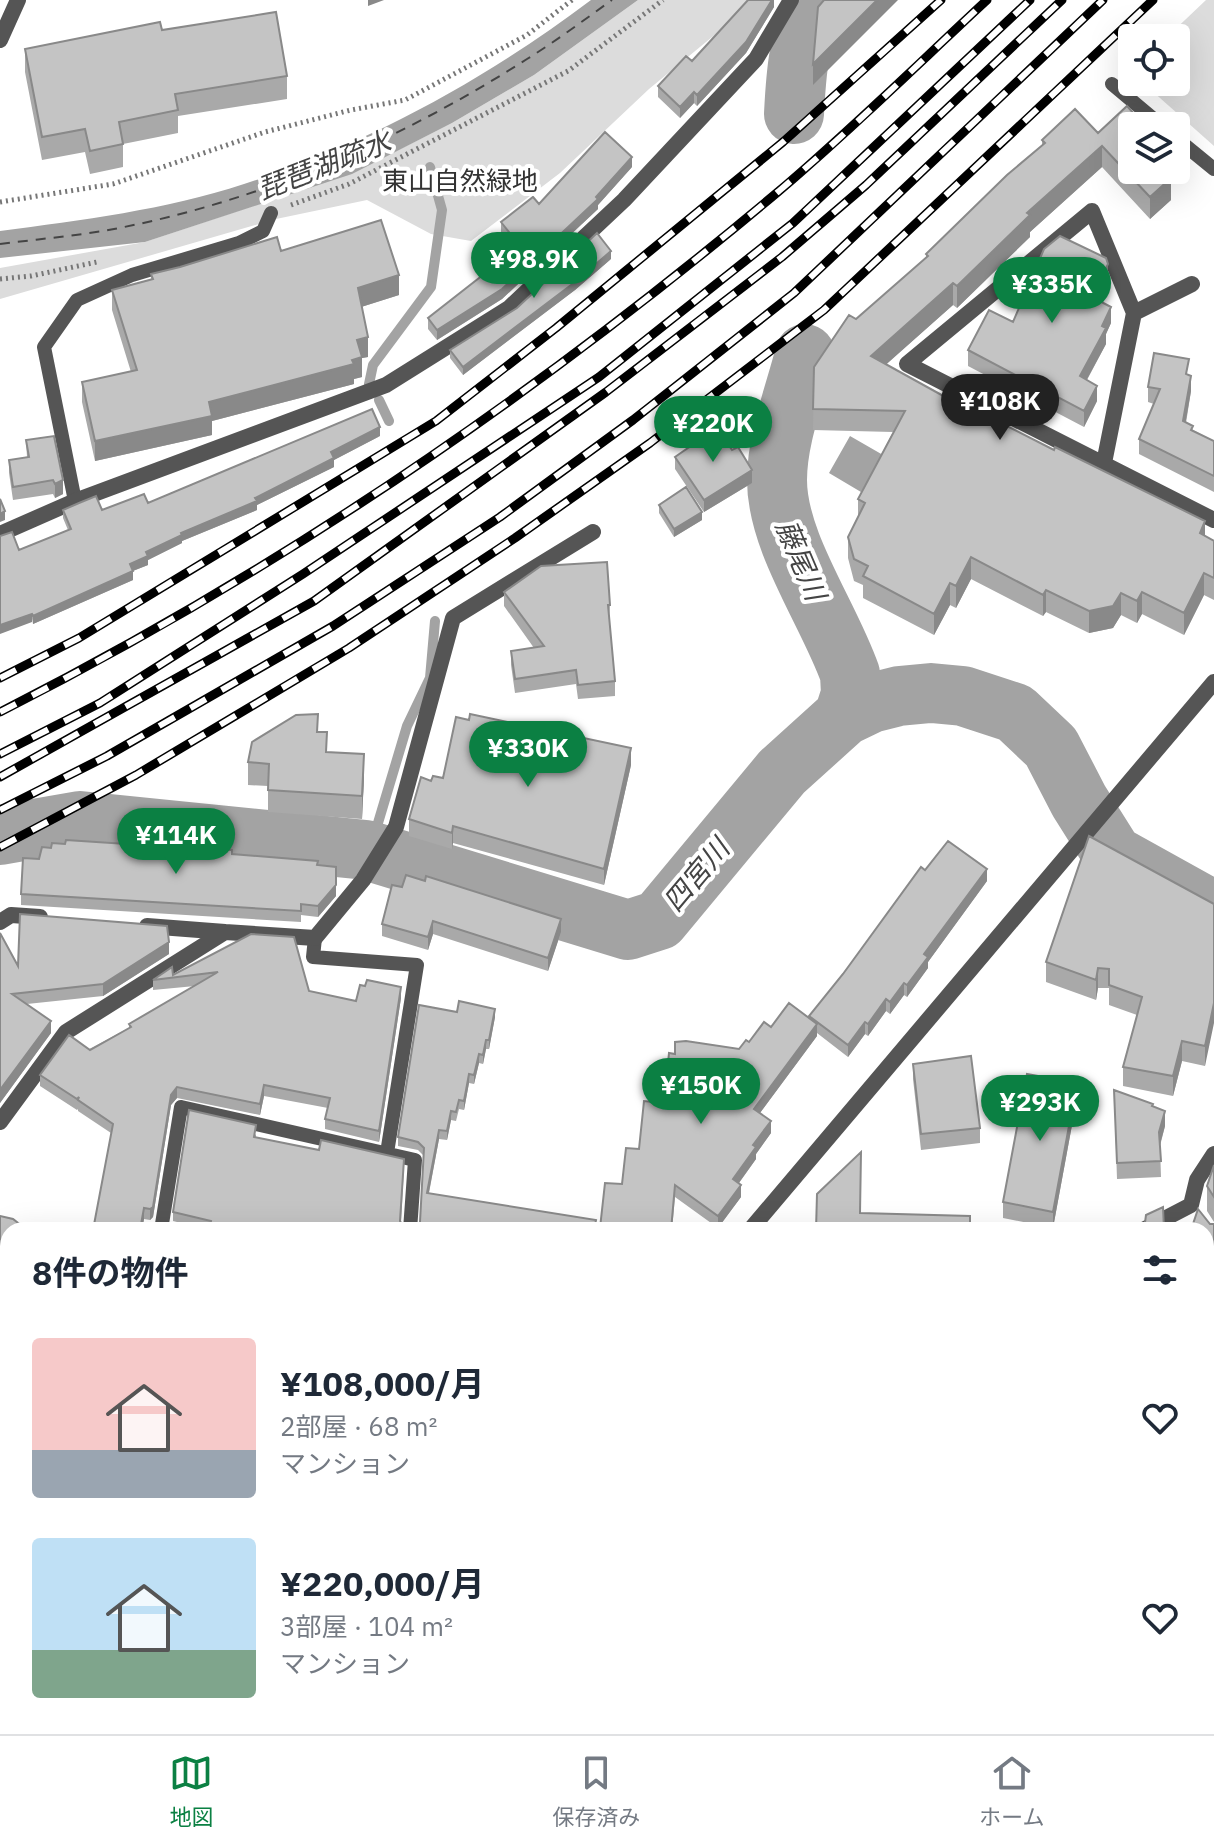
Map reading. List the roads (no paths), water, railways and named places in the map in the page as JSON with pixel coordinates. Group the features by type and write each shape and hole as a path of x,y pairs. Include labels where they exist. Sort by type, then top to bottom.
{"street":[{"path":"0,40 18,0"},
{"path":"0,534 75,501 386,385 509,308 624,200 756,59 791,0"},
{"path":"1104,463 1134,313 1092,211 907,364 1214,520"},
{"path":"1134,313 1192,284"},
{"path":"134,925 315,938 363,880 396,827 453,618 593,532"},
{"path":"757,1222 1214,682"},
{"path":"0,922 11,915 57,919"},
{"path":"0,1122 66,1032 225,932"},
{"path":"1165,1222 1195,1211 1197,1180 1214,1154"}],"lane":[{"path":"1112,84 1145,112"},
{"path":"1190,149 1214,169"},
{"path":"75,501 44,347 77,300 132,275 239,243 263,231 271,213"},
{"path":"315,938 313,957 417,965 387,1153"},
{"path":"162,1222 181,1107 415,1160 411,1222"}],"water":[{"name":"琵琶湖疏水","path":"591,0 638,0 534,75 452,123 352,174 145,242 0,258 0,231 184,201 244,184 337,149 468,82"},
{"path":"850,436 883,455 861,492 829,473"}],"waterway":[{"name":"藤尾川","path":"794,114 797,70 803,41 820,0"},
{"path":"369,384 373,365 431,287 442,210 430,167"},
{"name":"藤尾川","path":"805,354 780,448 777,480 779,504 795,553 850,674 851,694 844,716"},
{"path":"379,400 389,421"},
{"path":"366,850 375,833 407,726 430,678 435,621"},
{"name":"四宮川","path":"0,835 80,821 366,850 628,930 659,920 782,772 844,716 871,703 931,693 963,696 1015,713 1051,747 1079,801 1113,855 1214,911"}],"railway":[{"path":"0,678 79,638 436,421 556,328 783,142 941,0"},
{"path":"0,712 206,599 306,538 501,407 596,337 779,191 987,0"},
{"path":"0,754 100,703 303,574 599,377 793,223 1030,0"},
{"path":"0,777 314,601 606,392 782,257 866,185 1062,0"},
{"path":"0,810 107,756 333,626 500,517 633,420 794,293 1103,0"},
{"path":"0,847 136,775 349,648 515,538 650,443 824,310 1153,0"}],"park label":[{"name":"東山自然緑地","path":"460,181"}]}
